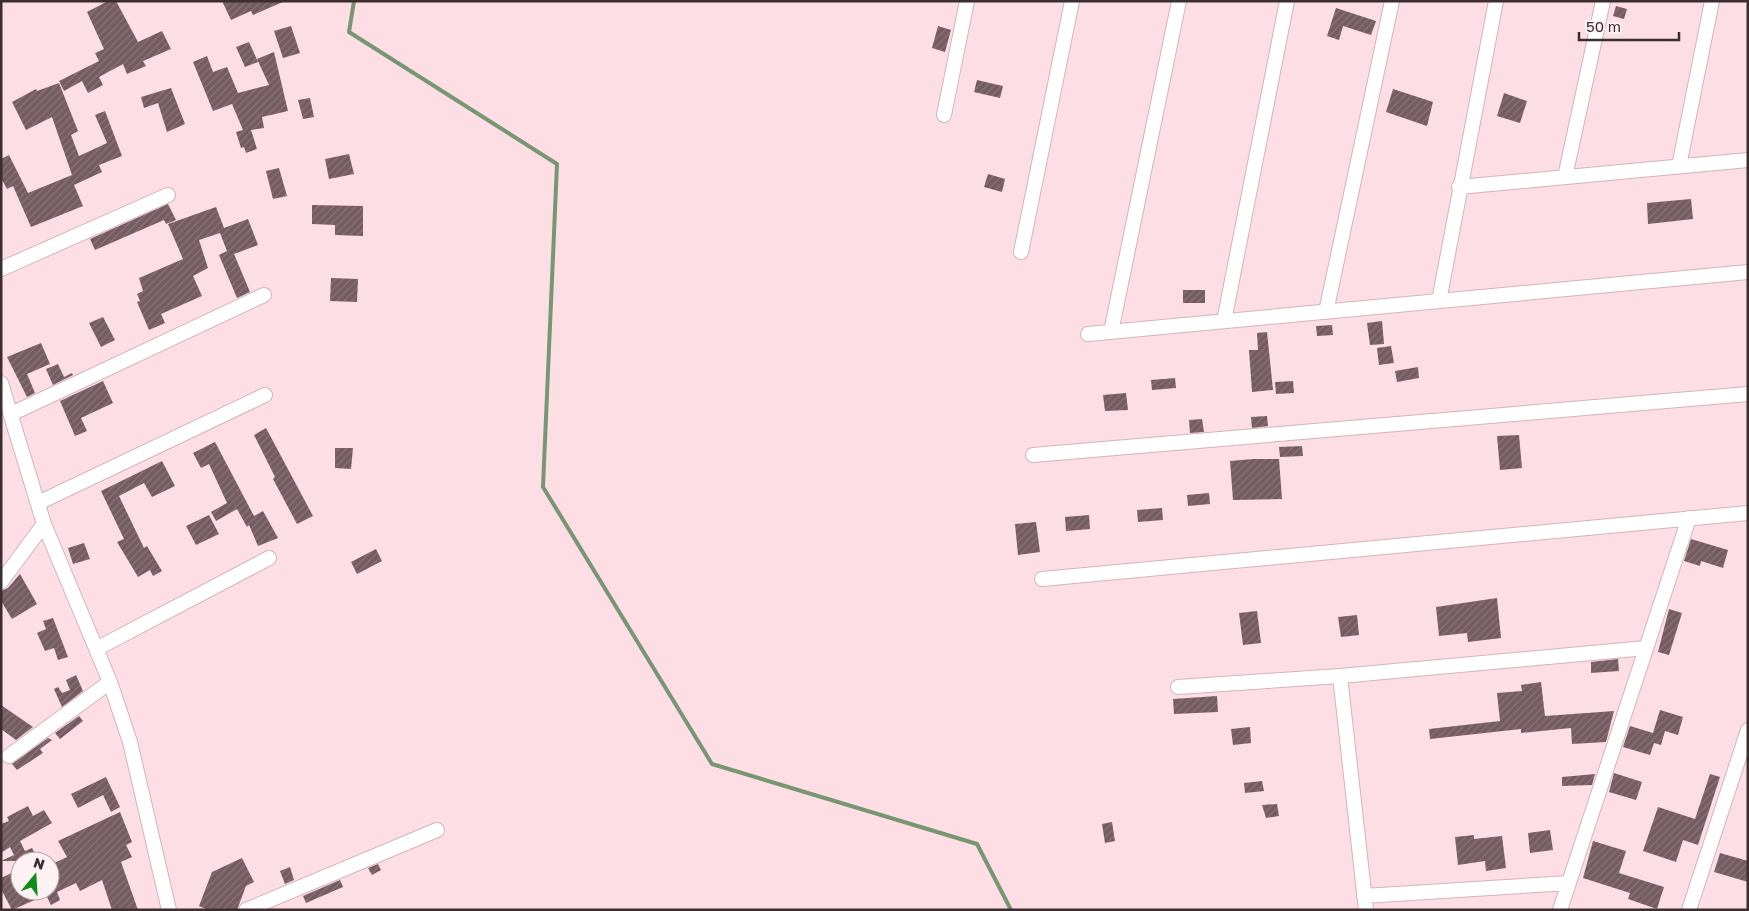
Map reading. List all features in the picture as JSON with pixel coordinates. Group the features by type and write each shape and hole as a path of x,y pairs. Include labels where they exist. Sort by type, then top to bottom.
{"street":[{"path":"944,115 967,1"},
{"path":"1021,252 1072,1"},
{"path":"1111,332 1179,1"},
{"path":"1224,321 1286,1"},
{"path":"1326,312 1392,1"},
{"path":"1439,301 1459,187 1496,1"},
{"path":"1565,177 1603,1"},
{"path":"1679,166 1712,1"},
{"path":"1459,187 1748,160"},
{"path":"1,269 168,194"},
{"path":"1088,334 1748,272"},
{"path":"11,414 264,295"},
{"path":"1,383 44,524 110,682 130,742 169,910"},
{"path":"1033,455 1748,394"},
{"path":"38,503 264,395"},
{"path":"1042,579 1748,513"},
{"path":"1560,910 1689,518"},
{"path":"1,582 44,524"},
{"path":"96,649 269,558"},
{"path":"1178,687 1340,676 1646,648"},
{"path":"1340,676 1365,903 1569,883"},
{"path":"10,756 110,682"},
{"path":"1689,910 1748,730"},
{"path":"246,910 436,830"}],"building":[{"path":"108,1 116,1 138,42 162,31 171,49 143,61 146,66 127,74 123,64 99,77 103,85 88,93 82,81 64,91 59,81 99,61 95,53 104,49 87,12"},
{"path":"222,1 285,1 253,15 251,11 231,20"},
{"path":"1616,6 1627,9 1624,19 1613,16"},
{"path":"1336,8 1376,21 1371,35 1343,26 1339,40 1327,36"},
{"path":"291,26 300,53 283,58 274,31"},
{"path":"938,26 951,30 945,52 932,48"},
{"path":"249,42 258,62 245,67 236,47"},
{"path":"274,52 288,111 262,117 264,128 251,130 257,149 246,153 244,147 241,148 236,132 243,130 232,104 213,111 193,62 207,56 213,72 227,67 238,93 269,85 257,59"},
{"path":"977,80 1003,86 1000,98 974,92"},
{"path":"59,83 78,131 71,135 79,156 107,143 95,115 105,111 122,156 99,165 102,172 74,185 83,206 31,227 13,186 7,189 1,178 1,159 9,155 28,193 72,175 52,117 26,130 12,102 36,89 37,91"},
{"path":"171,88 185,124 167,132 158,103 144,108 141,97"},
{"path":"1393,89 1433,102 1427,126 1386,112"},
{"path":"1504,93 1527,101 1520,123 1497,116"},
{"path":"310,98 314,117 303,119 298,100"},
{"path":"349,154 354,174 329,179 325,159"},
{"path":"279,168 287,196 273,199 266,171"},
{"path":"988,174 1005,179 1002,192 984,187"},
{"path":"1691,199 1693,219 1648,224 1647,203"},
{"path":"168,204 176,220 166,224 164,220 95,250 90,239"},
{"path":"312,205 363,206 363,236 335,235 335,225 312,224"},
{"path":"216,207 224,228 248,219 258,245 234,254 250,292 237,298 219,255 227,251 220,233 199,240 208,268 193,276 202,296 161,314 165,323 149,330 137,302 140,301 137,294 143,291 139,278 183,259 168,224"},
{"path":"331,278 358,279 357,302 330,301"},
{"path":"1183,290 1205,290 1205,303 1183,303"},
{"path":"103,317 115,340 101,347 89,323"},
{"path":"1382,321 1384,344 1370,345 1367,323"},
{"path":"1332,325 1333,335 1317,336 1316,326"},
{"path":"1267,332 1273,390 1252,392 1249,350 1258,350 1257,333"},
{"path":"41,343 50,364 27,374 35,393 27,397 7,357"},
{"path":"1391,346 1394,363 1379,365 1377,348"},
{"path":"58,364 64,377 72,373 73,375 53,385 46,369"},
{"path":"1418,367 1419,378 1397,382 1395,371"},
{"path":"1175,378 1176,388 1152,390 1151,380"},
{"path":"103,381 113,403 81,418 87,431 75,436 60,401"},
{"path":"1293,381 1294,393 1276,394 1275,382"},
{"path":"1126,393 1128,410 1105,411 1103,395"},
{"path":"1267,416 1268,426 1252,428 1251,417"},
{"path":"1202,419 1204,432 1190,433 1189,420"},
{"path":"266,428 313,516 297,524 273,479 275,477 254,435"},
{"path":"1519,435 1522,468 1500,470 1497,436"},
{"path":"215,442 254,516 263,511 278,538 258,546 249,525 247,527 237,509 216,521 211,512 227,503 209,464 201,468 193,453"},
{"path":"1302,446 1303,456 1280,457 1279,447"},
{"path":"335,448 353,448 351,469 335,468"},
{"path":"1279,459 1282,499 1233,500 1230,461"},
{"path":"162,461 175,486 152,497 144,483 119,496 144,548 147,546 162,571 153,576 150,570 138,577 117,542 124,539 101,491"},
{"path":"1209,493 1210,504 1188,506 1187,495"},
{"path":"1162,508 1163,520 1138,522 1137,510"},
{"path":"209,515 219,534 196,545 186,526"},
{"path":"1089,515 1090,529 1066,531 1065,517"},
{"path":"1036,522 1040,552 1018,555 1015,524"},
{"path":"1691,539 1728,550 1723,568 1701,561 1700,566 1684,561"},
{"path":"84,543 90,559 73,564 68,548"},
{"path":"376,549 382,561 357,574 351,562"},
{"path":"20,574 37,604 12,619 1,601 1,591 8,588"},
{"path":"1497,598 1501,638 1468,642 1467,633 1439,636 1436,607"},
{"path":"1669,609 1682,613 1669,655 1658,652"},
{"path":"1257,611 1261,643 1243,645 1239,613"},
{"path":"1357,615 1359,635 1341,637 1338,617"},
{"path":"53,618 68,657 58,660 54,648 45,651 37,633 46,629 43,621"},
{"path":"1618,659 1619,671 1591,673 1591,662"},
{"path":"76,675 83,691 62,707 54,689 58,687 62,693 70,690 66,680"},
{"path":"1541,682 1545,716 1614,711 1606,742 1572,744 1571,728 1521,733 1521,729 1430,739 1429,729 1500,721 1497,693 1522,691 1521,685"},
{"path":"1217,696 1218,712 1174,714 1173,699"},
{"path":"1,705 33,727 16,740 1,729"},
{"path":"1660,710 1683,717 1678,735 1665,731 1661,745 1654,743 1650,755 1623,747 1630,726 1653,733"},
{"path":"79,716 83,721 60,739 55,733"},
{"path":"1250,727 1251,743 1233,745 1231,729"},
{"path":"48,738 52,740 40,749 43,753 17,770 12,764"},
{"path":"1614,773 1642,782 1636,800 1609,792"},
{"path":"1595,774 1592,785 1562,786 1562,777"},
{"path":"1710,774 1720,777 1698,845 1683,840 1676,862 1643,851 1658,807 1695,819"},
{"path":"106,777 120,807 111,812 103,795 78,808 71,794"},
{"path":"1262,781 1264,791 1245,793 1244,783"},
{"path":"1277,804 1279,816 1266,818 1262,805"},
{"path":"28,806 33,816 44,810 52,823 20,841 25,851 12,851 10,847 1,853 1,824 9,821 7,817"},
{"path":"120,812 132,842 126,845 132,857 121,862 138,910 112,910 102,880 80,891 76,883 60,891 60,860 67,857 58,841"},
{"path":"1112,822 1115,841 1105,843 1102,824"},
{"path":"1550,830 1553,850 1530,853 1528,833"},
{"path":"1474,835 1474,839 1502,836 1506,868 1486,871 1485,861 1458,865 1455,837"},
{"path":"1593,841 1626,851 1619,873 1664,887 1657,909 1628,899 1630,893 1583,878"},
{"path":"1720,853 1748,861 1748,882 1714,872"},
{"path":"10,857 10,861 1,861"},
{"path":"242,858 254,882 246,886 237,910 208,910 199,906 212,872"},
{"path":"378,864 381,870 372,875 368,868"},
{"path":"290,867 294,880 285,884 280,871"},
{"path":"10,874 10,901 32,901 12,910 1,889 1,878"},
{"path":"340,880 343,887 306,903 303,896"},
{"path":"49,901 58,901 51,905"}],"waterway":[{"path":"354,1 349,32 557,164 543,487 712,764 977,844 1011,910"}]}
